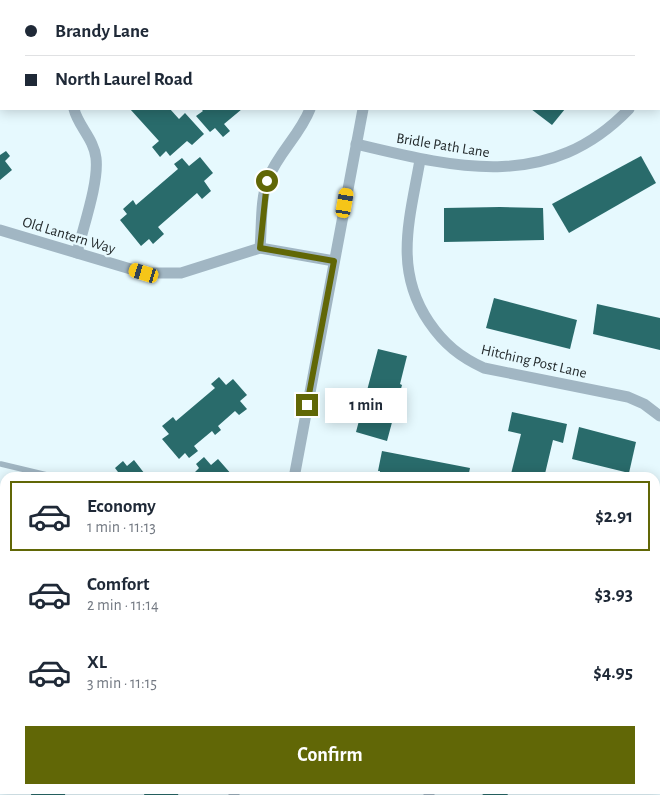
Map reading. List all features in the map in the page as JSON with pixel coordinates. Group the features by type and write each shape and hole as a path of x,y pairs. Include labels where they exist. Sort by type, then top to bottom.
{"street":[{"path":"75,110 91,140 96,158 95,177 77,253"},
{"path":"260,248 267,181 275,164 300,130 310,110"},
{"path":"295,472 363,110"},
{"name":"Bridle Path Lane","path":"356,144 420,160 477,168 502,168 557,156 589,141 616,122 628,110"},
{"name":"Hitching Post Lane","path":"420,160 406,241 407,271 413,294 422,312 450,348 466,360 484,368 628,397 644,404 660,416"},
{"name":"Old Lantern Way","path":"0,230 144,273 164,274 190,271 238,253 260,248 334,261"}],"lane":[{"path":"1,464 35,472"}],"building":[{"path":"131,110 171,110 179,119 185,113 204,134 192,145 187,141 170,156 166,151 160,157 152,147 159,141"},
{"path":"241,110 224,124 230,131 223,137 215,128 210,132 196,116 203,111"},
{"path":"532,110 564,110 552,125"},
{"path":"6,151 10,156 5,161 12,170 0,180 0,155"},
{"path":"641,156 656,183 569,233 552,204"},
{"path":"200,157 213,173 204,181 211,191 202,199 197,193 158,227 164,234 153,244 149,239 141,246 120,220 127,214 123,209 133,200 136,205 178,169 174,164 182,158 189,166"},
{"path":"444,208 543,208 544,240 444,242"},
{"path":"494,298 577,320 570,349 486,328"},
{"path":"597,304 660,318 660,350 593,334"},
{"path":"378,349 407,356 400,384 402,385 387,441 356,432"},
{"path":"219,377 226,385 233,379 247,395 240,401 247,409 239,415 235,411 218,426 221,430 215,435 212,431 194,446 198,451 189,458 185,453 179,459 162,439 169,434 162,426 173,417 176,421 215,388 211,384"},
{"path":"512,412 567,424 563,443 553,440 545,472 512,472 521,434 508,431"},
{"path":"579,427 636,442 629,472 572,459"},
{"path":"382,451 470,468 469,472 378,471"},
{"path":"204,457 211,465 218,459 229,472 195,472 199,468 196,464"},
{"path":"134,460 143,472 118,472 115,468 123,461 127,466"},
{"path":"31,794 65,794 65,795"},
{"path":"144,794 178,794 178,795"},
{"path":"507,794 508,795 482,795"}],"route":[{"path":"267,181 260,248 334,261 307,405"}]}
